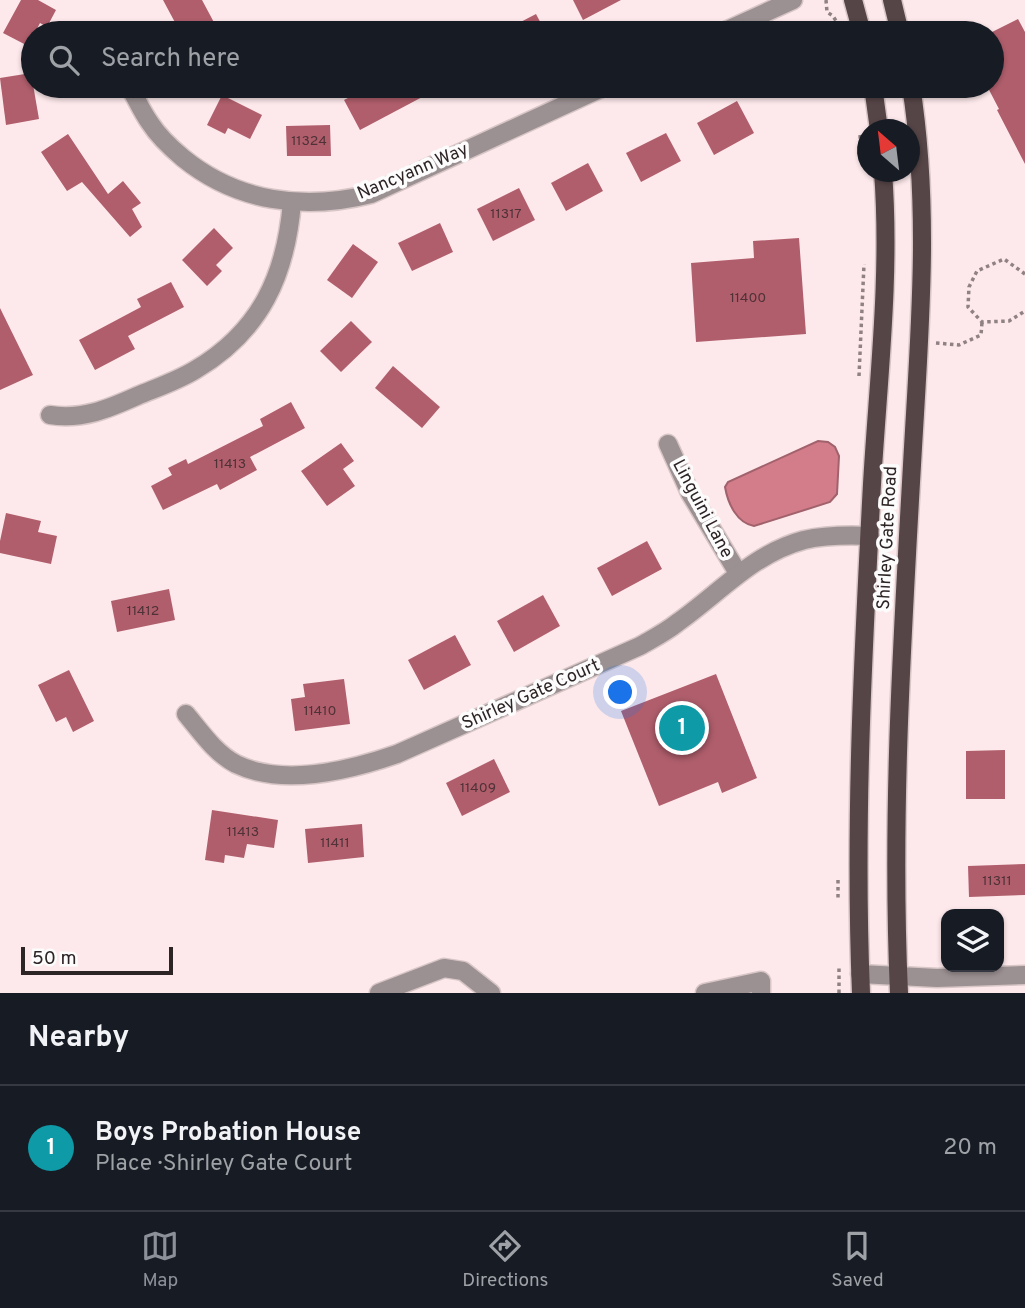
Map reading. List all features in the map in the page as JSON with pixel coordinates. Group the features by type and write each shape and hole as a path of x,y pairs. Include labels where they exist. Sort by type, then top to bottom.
{"main road":[{"path":"853,0 859,21"},
{"path":"892,0 898,21"},
{"path":"875,98 878,119"},
{"name":"Shirley Gate Road","path":"898,985 897,805 923,238 918,134 913,98"},
{"name":"Shirley Gate Road","path":"860,993 859,804 884,292 883,182"}],"street":[{"path":"747,21 793,0"},
{"name":"Nancyann Way","path":"136,98 157,133 192,165 233,188 255,196 292,202 332,202 371,194 580,98"},
{"path":"50,415 66,418 96,414 174,381 196,370 221,352 247,327 262,306 279,273 290,230 292,202"},
{"name":"Linguini Lane","path":"668,444 690,493 738,573"},
{"name":"Shirley Gate Court","path":"186,714 219,752 236,764 250,769 298,774 359,767 397,754 640,646 678,623 738,573 762,557 803,541 828,536 870,536"},
{"path":"379,993 444,968 463,971 491,993"},
{"path":"860,974 898,985 1025,975"},
{"path":"705,993 761,981 761,993"}],"path":[{"path":"826,0 827,12 836,21"},
{"path":"1025,274 1004,259 976,271 969,287 968,307 982,321 1009,321 1025,311"},
{"path":"934,342 959,345 981,335 982,321"}],"shaded area":[{"path":"818,441 828,442 835,447 839,456 837,494 830,502 754,526 738,517 726,493 728,482"}],"building":[{"path":"21,0 38,0 56,10 50,21 21,21 21,42 3,33"},
{"path":"163,0 202,0 213,21 174,21"},
{"path":"573,0 621,0 583,20"},
{"path":"536,14 540,21 522,21"},
{"path":"1018,19 1025,32 1025,164 993,98 1004,98 1004,26"},
{"path":"21,75 21,98 35,98 39,119 6,125 0,78"},
{"path":"220,98 228,98 262,115 250,139 228,128 225,134 207,125"},
{"path":"348,98 420,98 360,130 344,100"},
{"path":"737,101 754,133 714,155 697,123"},
{"path":"330,125 331,156 287,156 286,126"},
{"path":"666,133 681,161 641,182 626,153"},
{"path":"68,134 108,194 123,181 141,203 132,209 142,227 130,237 82,182 67,191 41,152"},
{"path":"588,163 603,191 566,211 551,183"},
{"path":"519,188 535,220 493,241 477,209"},
{"path":"440,223 453,252 412,271 398,243"},
{"path":"214,228 233,248 216,265 222,271 207,286 182,260"},
{"path":"799,238 806,334 696,342 691,263 754,258 753,241"},
{"path":"353,244 378,262 352,298 327,280"},
{"path":"171,282 184,307 128,336 135,349 95,370 79,340 141,307 137,299"},
{"path":"0,308 33,375 0,390"},
{"path":"351,321 372,342 341,372 320,351"},
{"path":"393,366 440,407 422,428 375,388"},
{"path":"291,402 305,428 250,457 257,470 220,490 217,484 163,510 151,486 172,475 168,468 186,459 188,464 263,426 260,419"},
{"path":"341,443 354,461 343,469 355,486 327,506 301,471"},
{"path":"6,513 41,521 38,532 57,536 51,564 0,553"},
{"path":"647,541 662,569 612,596 597,568"},
{"path":"169,589 175,620 117,632 111,601"},
{"path":"543,595 560,626 514,652 497,621"},
{"path":"455,635 471,665 424,690 408,660"},
{"path":"69,670 94,721 73,732 66,717 56,722 38,685"},
{"path":"716,674 757,778 722,793 718,782 659,806 621,711"},
{"path":"344,679 350,724 295,731 291,699 305,697 303,684"},
{"path":"1005,750 1005,799 966,799 966,751"},
{"path":"494,759 510,792 462,816 446,783"},
{"path":"212,810 278,820 274,848 247,844 244,858 225,855 224,863 205,860"},
{"path":"362,824 364,857 308,863 305,829"},
{"path":"1025,864 1025,895 969,897 968,866"}],"place":[{"name":"Boys Probation House","path":"682,728"}]}
